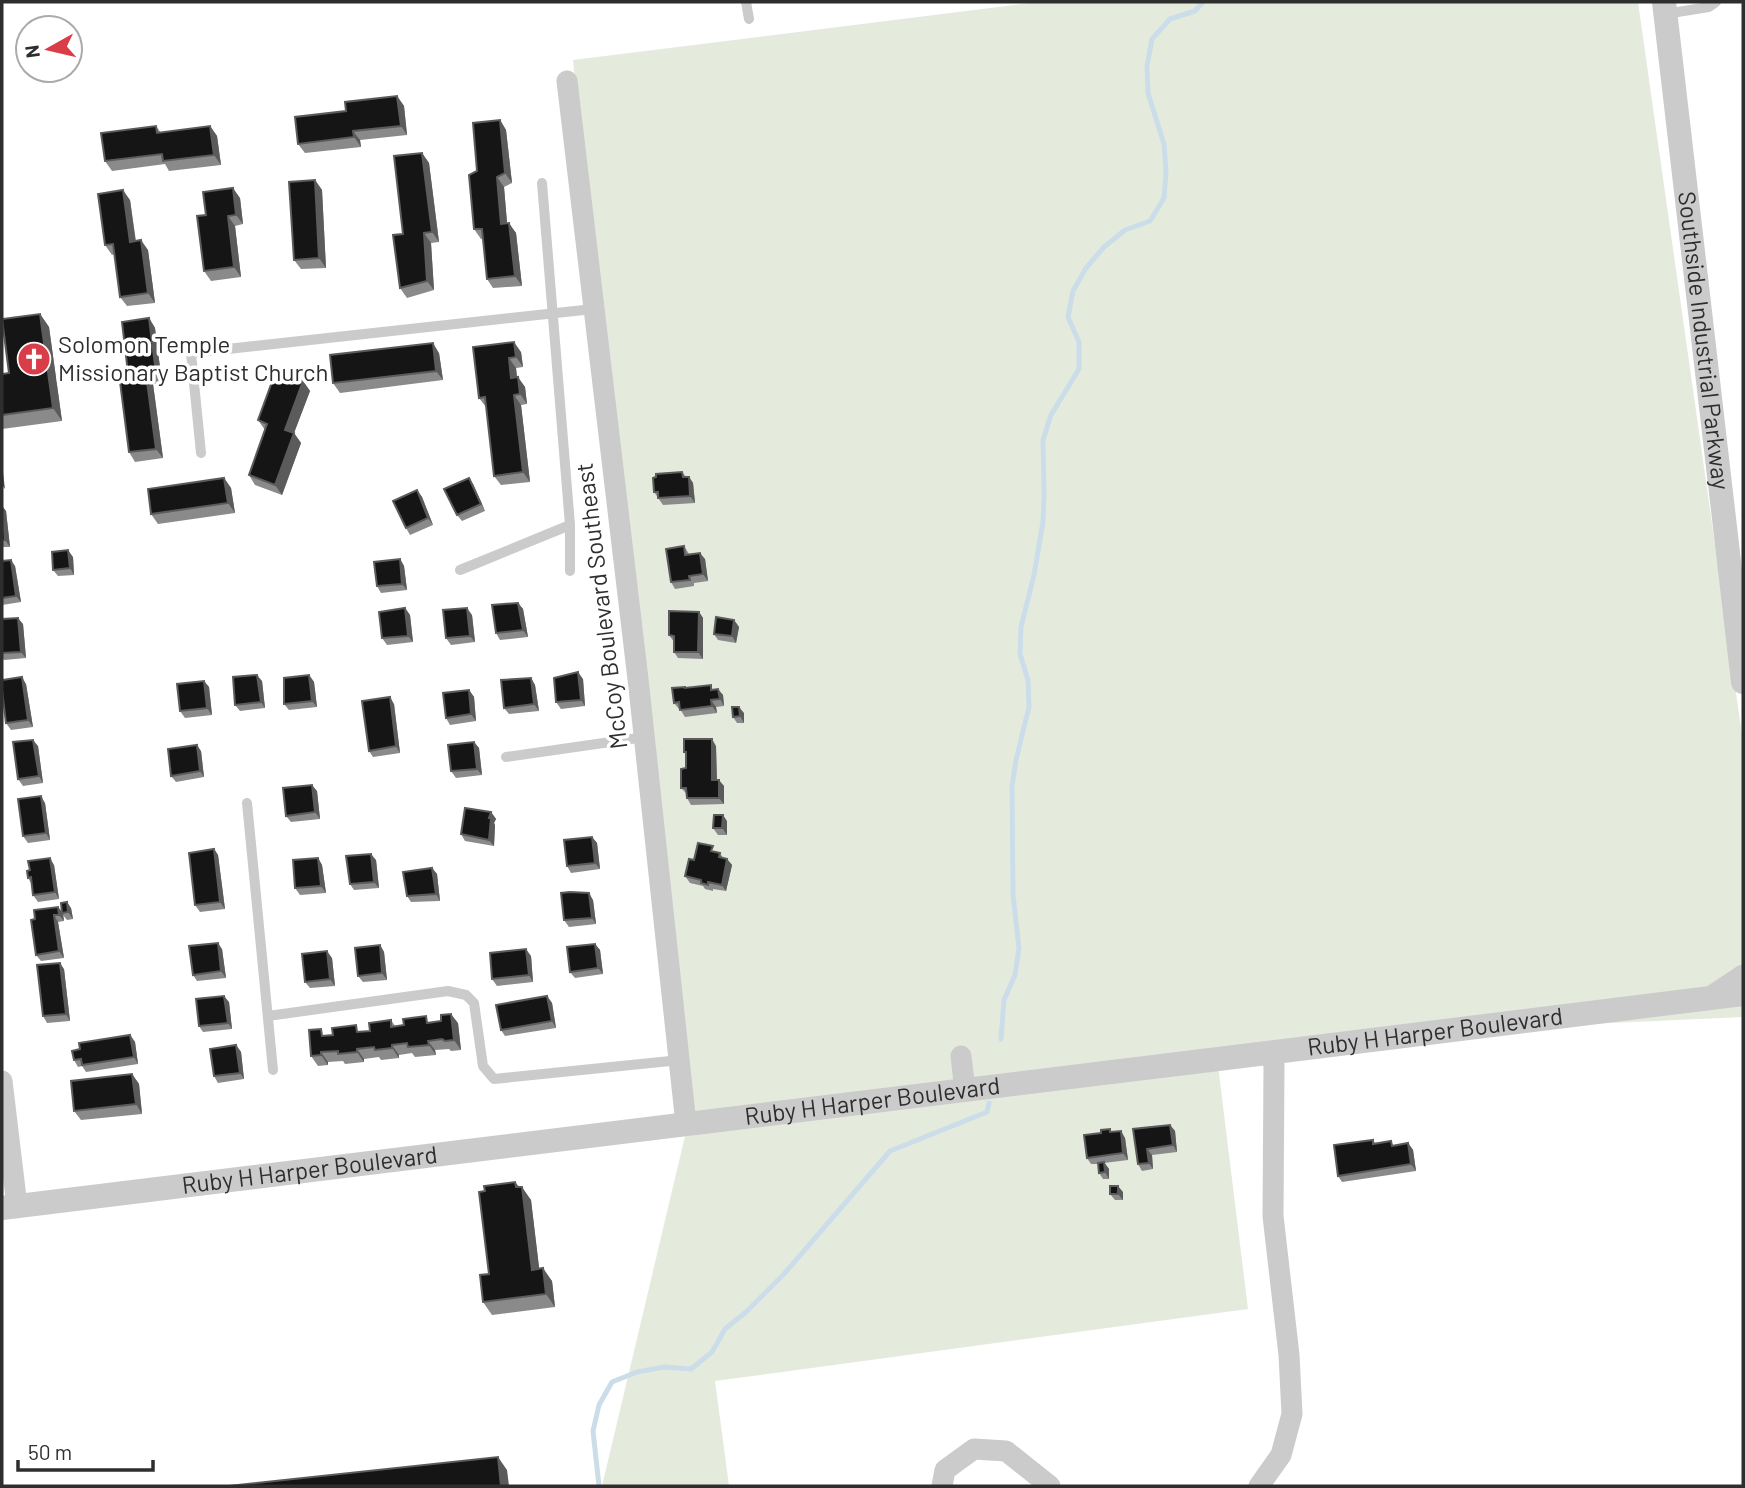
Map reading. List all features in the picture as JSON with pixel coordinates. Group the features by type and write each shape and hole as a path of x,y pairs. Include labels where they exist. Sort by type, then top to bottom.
{"street":[{"name":"Southside Industrial Parkway","path":"1664,8 1743,682"},
{"name":"McCoy Boulevard Southeast","path":"567,81 645,737 687,1124"},
{"path":"1709,998 1743,975"},
{"name":"Ruby H Harper Boulevard","path":"10,1207 1743,994"},
{"path":"1259,1486 1281,1455 1292,1414 1289,1355 1273,1216 1274,1065 1269,1053"},
{"path":"961,1056 965,1090"},
{"path":"2,1081 10,1207"},
{"path":"942,1486 945,1469 974,1449 1006,1451 1050,1486"}],"lane":[{"path":"746,2 749,19"},
{"path":"1664,8 1709,7 1716,2"},
{"path":"542,183 570,525 570,571"},
{"path":"201,453 191,353 593,309"},
{"path":"460,570 570,525"},
{"path":"506,757 645,737"},
{"path":"247,803 273,1070"},
{"path":"268,1016 448,991 466,995 474,1003 483,1066 494,1079 680,1060"}],"shaded area":[{"path":"1038,2 1638,2 1743,742 1743,1017 1438,1031 1217,1057 1248,1309 715,1381 729,1486 602,1486 686,1132 622,546 573,60"}],"building":[{"path":"397,96 401,126 353,131 354,137 298,144 295,117 346,111 345,102"},
{"path":"500,120 505,173 497,177 501,224 509,223 515,276 487,279 482,229 474,229 469,175 477,171 473,123"},
{"path":"156,126 157,133 210,126 214,155 163,161 162,154 105,161 101,133"},
{"path":"422,153 432,232 424,233 427,281 400,288 393,235 403,234 394,156"},
{"path":"315,180 319,258 294,260 289,182"},
{"path":"233,188 236,215 228,216 234,267 204,271 197,216 206,215 203,192"},
{"path":"123,190 130,242 141,240 148,293 120,297 113,244 105,245 98,194"},
{"name":"Solomon Temple Missionary Baptist Church","path":"40,314 53,408 2,415 2,374 9,373 2,319"},
{"path":"149,318 156,373 146,374 156,449 129,452 119,374 128,373 122,322"},
{"path":"514,342 516,357 509,358 511,378 518,377 520,394 514,395 523,472 494,476 485,397 479,398 473,347"},
{"path":"433,343 436,371 333,383 330,355"},
{"path":"276,371 303,381 285,430 294,433 275,485 249,475 267,424 258,420"},
{"path":"682,472 683,477 689,477 690,496 658,498 658,492 654,492 653,478 656,474"},
{"path":"224,478 228,503 151,514 148,489"},
{"path":"469,478 481,504 457,515 444,489"},
{"path":"417,490 428,518 406,528 393,501"},
{"path":"2,509 5,540 2,540"},
{"path":"684,546 685,555 700,553 703,574 689,576 690,580 671,582 666,549"},
{"path":"68,550 70,568 53,570 52,552"},
{"path":"400,559 402,584 377,586 374,562"},
{"path":"11,560 16,596 2,598 2,561"},
{"path":"518,603 523,630 496,633 492,605"},
{"path":"405,608 408,636 382,638 379,612"},
{"path":"467,608 470,636 446,638 443,610"},
{"path":"669,611 699,612 698,652 674,652 674,636 669,635"},
{"path":"716,617 734,620 732,636 714,634"},
{"path":"18,618 21,652 2,653 2,619"},
{"path":"578,672 581,700 556,702 554,678"},
{"path":"257,675 261,702 235,705 233,677"},
{"path":"309,675 312,701 284,704 284,678"},
{"path":"22,677 28,720 6,723 2,680"},
{"path":"531,678 534,704 504,708 501,680"},
{"path":"204,681 207,708 180,711 177,684"},
{"path":"711,685 711,690 718,689 720,699 711,700 712,706 680,710 679,702 674,703 672,688"},
{"path":"469,690 471,714 446,718 443,693"},
{"path":"390,697 396,746 369,751 362,701"},
{"path":"732,707 739,707 740,716 733,717"},
{"path":"684,739 712,739 712,780 719,780 719,798 687,798 686,788 681,788 681,769 686,768"},
{"path":"33,740 39,776 18,779 13,742"},
{"path":"474,742 477,769 451,771 448,745"},
{"path":"197,745 200,771 171,776 168,749"},
{"path":"312,785 315,812 286,816 283,788"},
{"path":"41,796 46,833 23,836 18,799"},
{"path":"465,808 491,812 489,840 461,834"},
{"path":"714,815 723,815 722,828 713,828"},
{"path":"592,837 595,863 567,866 564,840"},
{"path":"698,843 713,846 711,851 720,853 719,857 727,859 722,885 708,882 708,885 701,883 701,880 685,876 689,859 694,860"},
{"path":"214,849 220,902 195,905 189,853"},
{"path":"371,854 374,882 350,884 346,856"},
{"path":"50,858 55,892 33,895 31,877 28,878 28,861"},
{"path":"318,858 321,886 295,888 293,860"},
{"path":"432,868 436,894 407,896 403,872"},
{"path":"561,893 589,893 592,918 564,920"},
{"path":"67,902 68,912 62,913 61,903"},
{"path":"58,907 59,915 54,915 59,951 36,955 31,920 35,919 34,910"},
{"path":"218,943 221,971 193,975 189,946"},
{"path":"595,944 598,968 570,972 567,947"},
{"path":"380,945 382,973 358,976 355,948"},
{"path":"526,949 529,975 492,979 490,953"},
{"path":"327,951 330,979 305,982 302,954"},
{"path":"60,963 66,1014 43,1016 37,965"},
{"path":"224,996 228,1023 199,1026 196,999"},
{"path":"547,996 552,1021 501,1030 496,1005"},
{"path":"451,1014 454,1040 428,1041 429,1045 408,1047 407,1043 392,1045 392,1048 357,1049 357,1052 338,1054 338,1051 321,1052 321,1055 311,1056 309,1030 321,1029 322,1036 333,1035 332,1028 356,1025 357,1032 370,1031 369,1023 391,1020 391,1027 404,1025 403,1019 426,1016 427,1023 441,1021 441,1015"},
{"path":"130,1035 134,1057 82,1065 81,1059 74,1060 72,1051 80,1049 79,1043"},
{"path":"236,1045 240,1073 214,1076 210,1049"},
{"path":"132,1074 136,1104 74,1111 71,1081"},
{"path":"1170,1125 1173,1145 1147,1149 1149,1163 1138,1164 1133,1129"},
{"path":"1110,1129 1110,1132 1121,1131 1123,1153 1087,1158 1084,1135"},
{"path":"1373,1140 1373,1144 1391,1141 1392,1146 1408,1143 1411,1164 1338,1176 1334,1145"},
{"path":"1104,1162 1105,1172 1099,1173 1098,1163"},
{"path":"515,1182 516,1187 522,1187 532,1270 543,1268 546,1294 483,1302 480,1275 489,1274 479,1192 485,1191 484,1186"},
{"path":"1110,1186 1118,1186 1118,1194 1110,1194"},
{"path":"498,1457 501,1486 229,1486"}],"waterway":[{"path":"1001,1039 1004,1000 1015,975 1019,948 1013,895 1012,786 1029,707 1028,680 1020,654 1021,627 1043,522 1043,440 1051,415 1079,369 1079,342 1068,317 1073,291 1086,268 1104,247 1125,230 1150,221 1164,198 1164,144 1148,93 1147,66 1152,39 1170,19 1195,11 1203,2"},
{"path":"599,1486 593,1431 599,1405 612,1382 637,1372 664,1367 691,1369 712,1352 725,1329 784,1274 890,1151 987,1112 989,1103"}],"place":[{"name":"Solomon Temple Missionary Baptist Church","path":"34,359"}]}
